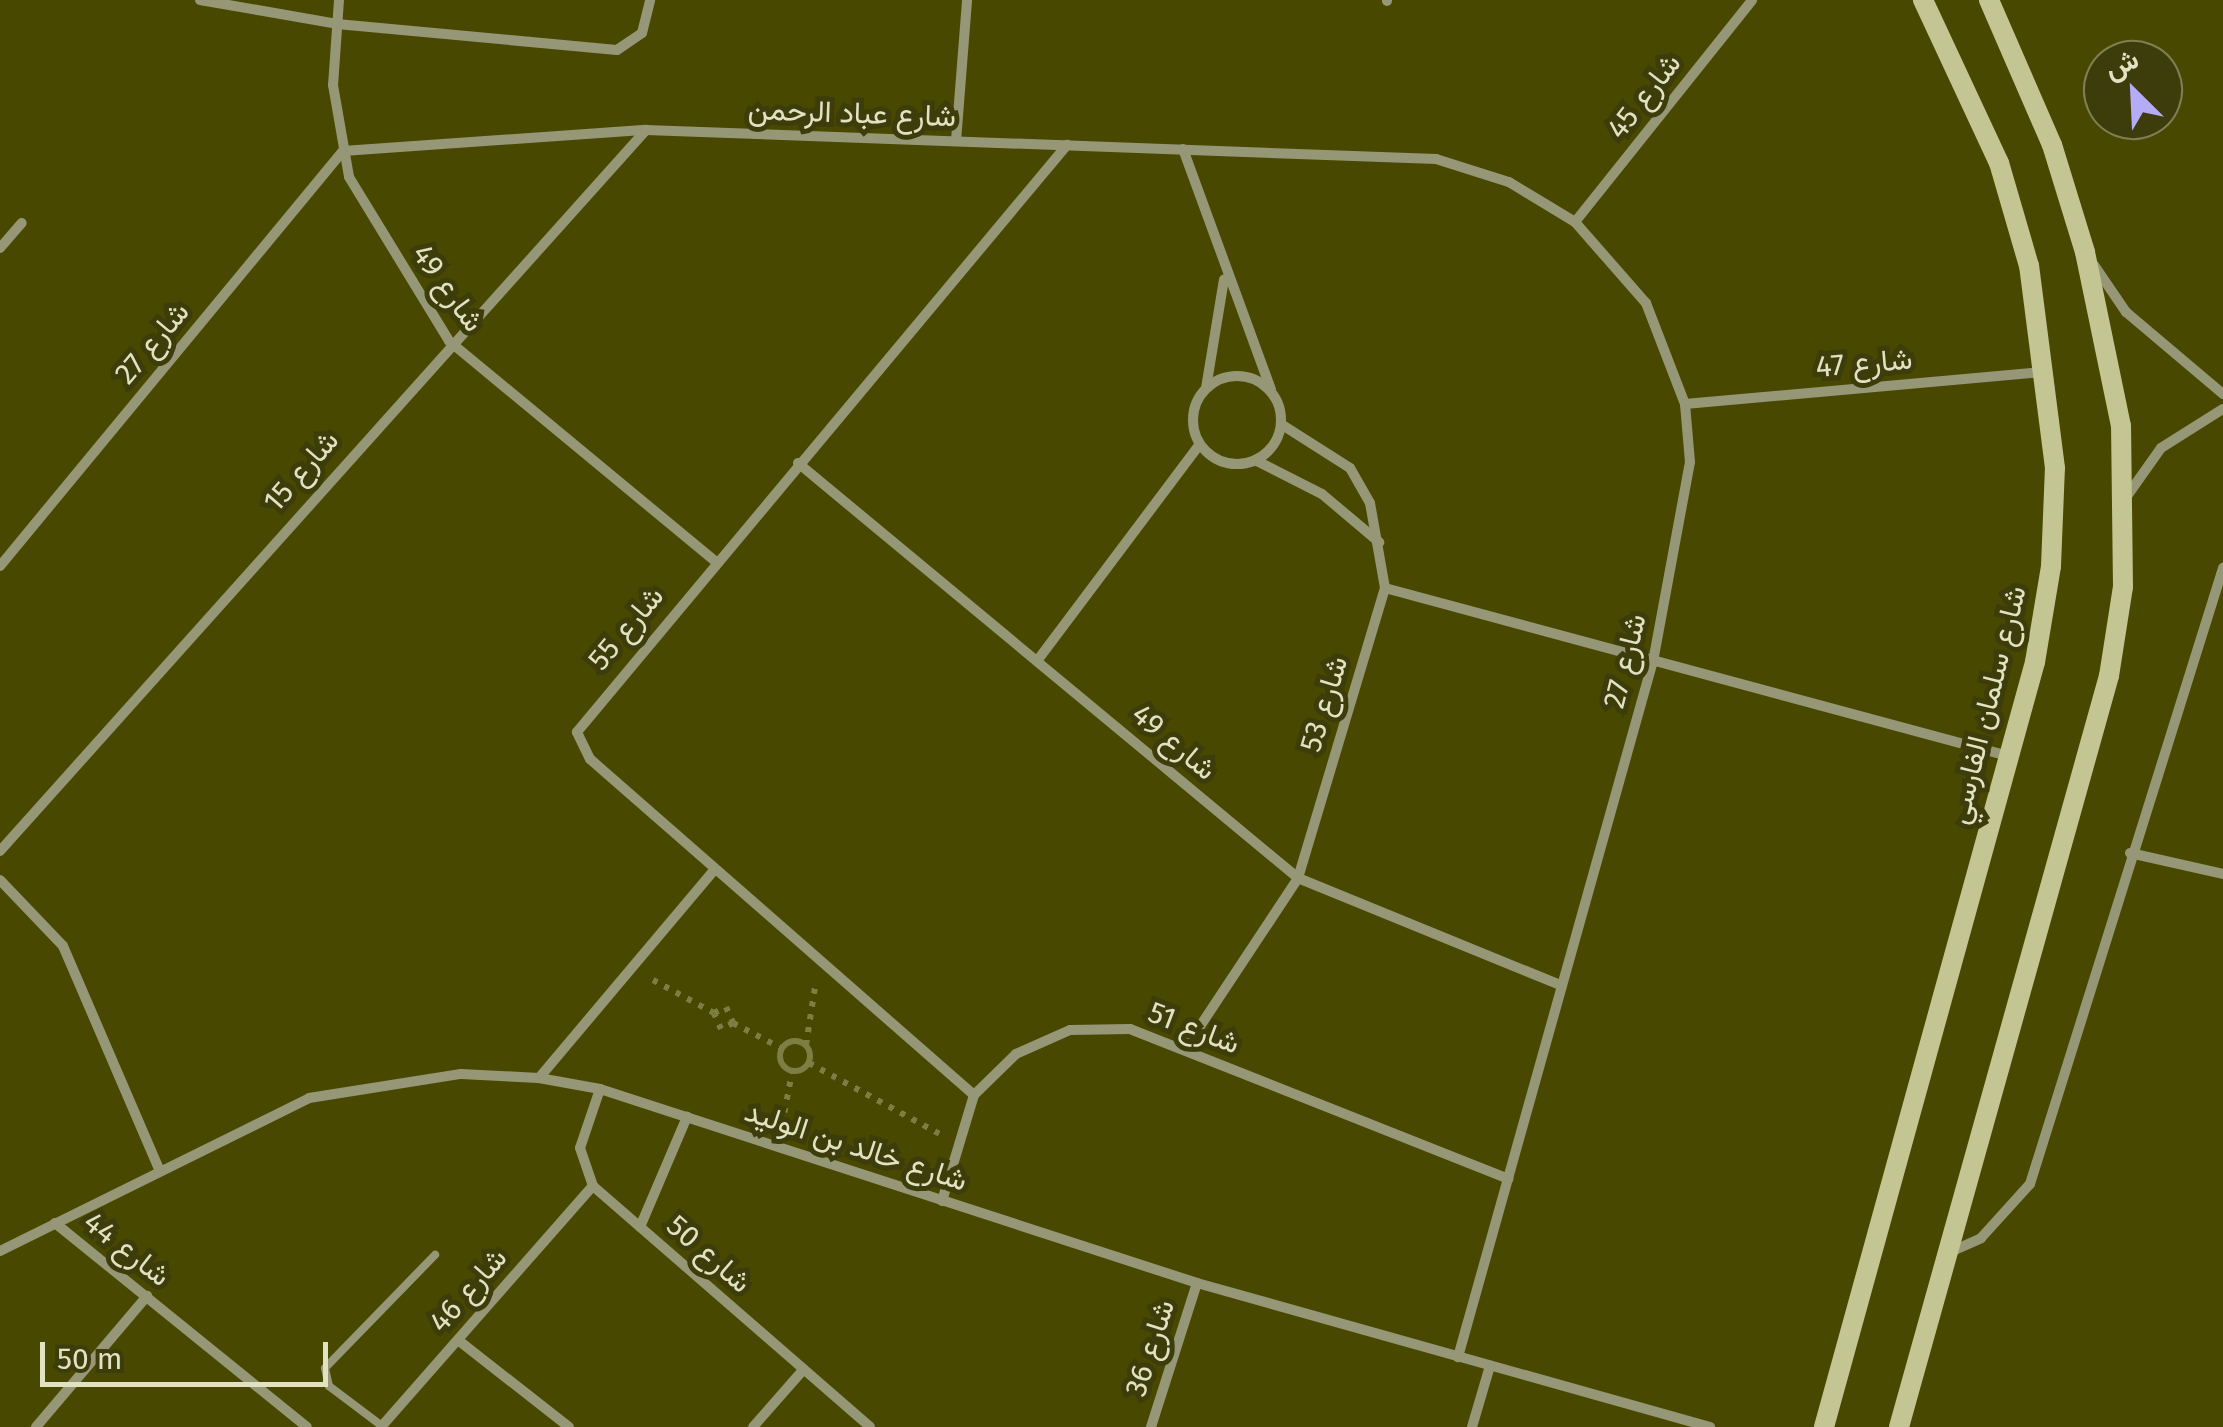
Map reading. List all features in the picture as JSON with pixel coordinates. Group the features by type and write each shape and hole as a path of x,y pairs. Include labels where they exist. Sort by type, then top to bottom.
{"street":[{"path":"200,0 338,24 617,50 642,32 650,0"},
{"name":"شارع 49","path":"339,0 333,86 344,151 359,203 449,341 714,561"},
{"path":"956,141 967,0"},
{"name":"شارع 45","path":"1575,222 1752,0"},
{"name":"شارع سلمان الفارسي","path":"1824,1427 2008,756 2051,566 2047,371 1999,163 1923,0"},
{"path":"1899,1427 2109,676 2126,497 2085,252 2052,145 1989,0"},
{"name":"شارع عباد الرحمن","path":"344,151 646,130 1359,155"},
{"name":"شارع 15","path":"1,847 449,341 646,130"},
{"name":"شارع 55","path":"974,1095 590,760 577,732 714,561 1067,145"},
{"path":"1183,149 1281,424 1255,460"},
{"name":"شارع 27","path":"0,566 344,151"},
{"name":"شارع 27","path":"1359,155 1454,165 1510,182 1575,222 1646,303 1685,404 1684,520 1653,661 1458,1357"},
{"path":"0,248 22,223"},
{"path":"2085,252 2126,312 2223,394"},
{"path":"1225,273 1206,388 1193,416 1200,444 1225,462 1255,460 1322,494 1379,542"},
{"name":"شارع 47","path":"1685,404 2047,371"},
{"path":"1206,388 1249,376 1273,394"},
{"path":"2126,497 2160,448 2223,409"},
{"name":"شارع 53","path":"1185,1049 1298,878 1385,588 1379,542 1350,468 1281,424"},
{"path":"1037,661 1200,444"},
{"name":"شارع 49","path":"798,462 1298,878 1562,986"},
{"path":"1947,1254 1981,1238 2030,1184 2130,853 2223,568"},
{"path":"1385,588 2008,756"},
{"path":"2130,853 2223,874"},
{"path":"538,1078 714,870"},
{"path":"0,880 63,946 159,1168"},
{"name":"شارع 51","path":"942,1201 974,1095 1016,1054 1070,1030 1130,1029 1508,1179"},
{"name":"شارع خالد بن الوليد","path":"0,1251 159,1168 309,1098 461,1074 538,1078 600,1089 1197,1284 1710,1427"},
{"path":"593,1186 580,1148 600,1089"},
{"path":"640,1227 688,1117"},
{"name":"شارع 50","path":"593,1186 870,1427"},
{"name":"شارع 46","path":"382,1427 593,1186"},
{"name":"شارع 44","path":"55,1223 307,1427"},
{"name":"شارع 36","path":"1151,1427 1197,1284"},
{"path":"36,1427 147,1296"},
{"path":"458,1340 569,1427"},
{"path":"1472,1427 1490,1366"},
{"path":"753,1427 804,1370"}],"lane":[{"path":"382,1427 329,1386 325,1368 436,1255"}],"path":[{"path":"809,1064 806,1045 819,960"},
{"path":"631,968 714,1012 722,1029 734,1023"},
{"path":"714,1012 726,1006 734,1023 781,1048 806,1045"},
{"path":"778,1147 792,1072 781,1048"},
{"path":"792,1072 809,1064"},
{"path":"809,1064 959,1144"}]}
